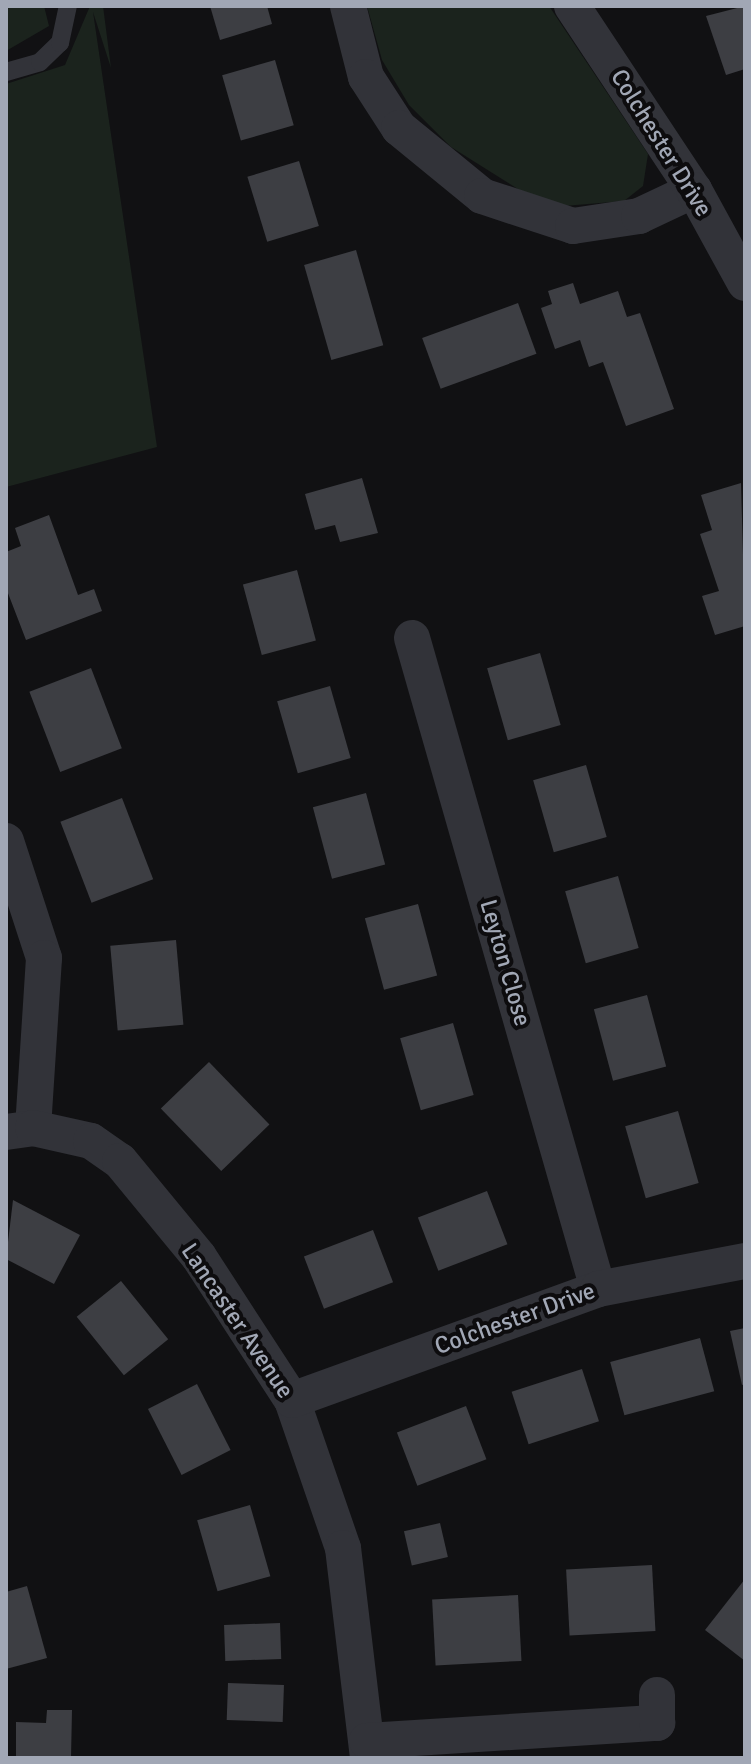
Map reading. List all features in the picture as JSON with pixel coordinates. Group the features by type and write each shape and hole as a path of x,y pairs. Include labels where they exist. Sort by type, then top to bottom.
{"street":[{"path":"348,6 366,77 399,128 482,196 573,226 639,216 694,190"},
{"name":"Colchester Drive","path":"572,6 694,190 745,283"},
{"name":"Leyton Close","path":"412,638 598,1289"},
{"path":"6,841 44,958 20,1130"},
{"name":"Lancaster Avenue","path":"20,1130 91,1141 120,1161 199,1257 292,1400 343,1548 368,1750"},
{"name":"Colchester Drive","path":"292,1400 598,1289 745,1261"},
{"path":"368,1750 657,1723 657,1695"}],"lane":[{"path":"6,72 40,62 60,43 68,6"}],"shaded area":[{"path":"6,6 44,6 49,26 6,51"},
{"path":"90,6 103,6 111,68 93,12 157,447 6,487 6,84 65,65"},
{"path":"367,6 549,6 648,154 643,186 624,201 564,206 529,196 451,147 409,105 382,60"}],"building":[{"path":"210,6 267,6 272,24 220,40"},
{"path":"745,6 745,69 726,75 706,16"},
{"path":"275,60 294,125 241,141 222,75"},
{"path":"299,161 319,226 267,242 247,177"},
{"path":"356,250 383,345 331,360 304,265"},
{"path":"573,283 580,304 618,291 627,317 640,313 674,409 626,426 603,362 589,367 580,340 555,349 541,308 552,304 548,291"},
{"path":"518,303 536,354 441,389 422,338"},
{"path":"362,478 378,533 340,542 335,525 315,530 305,494"},
{"path":"741,483 745,626 715,635 702,596 719,591 700,534 712,530 701,495"},
{"path":"49,515 78,595 94,589 102,611 26,640 6,588 6,552 21,546 15,528"},
{"path":"297,570 316,641 262,655 243,584"},
{"path":"540,653 561,725 508,740 487,668"},
{"path":"91,668 122,748 60,772 29,692"},
{"path":"330,686 351,758 298,773 277,701"},
{"path":"586,765 607,837 554,852 533,780"},
{"path":"366,793 385,864 332,879 313,807"},
{"path":"122,798 153,879 92,903 60,822"},
{"path":"618,876 639,948 586,963 565,891"},
{"path":"418,904 437,975 384,990 365,918"},
{"path":"176,940 183,1025 118,1030 110,946"},
{"path":"647,995 666,1066 613,1081 594,1009"},
{"path":"453,1023 474,1095 421,1110 400,1038"},
{"path":"209,1062 269,1125 221,1171 161,1109"},
{"path":"678,1111 699,1183 646,1198 625,1126"},
{"path":"487,1191 507,1244 438,1271 418,1218"},
{"path":"13,1200 80,1235 54,1284 6,1259"},
{"path":"373,1230 393,1282 324,1309 304,1257"},
{"path":"121,1281 168,1339 124,1375 77,1317"},
{"path":"745,1328 745,1384 742,1385 730,1331"},
{"path":"700,1338 714,1391 624,1415 610,1362"},
{"path":"582,1369 599,1421 529,1444 512,1392"},
{"path":"197,1384 231,1450 182,1475 148,1409"},
{"path":"466,1406 486,1459 417,1486 397,1433"},
{"path":"250,1505 270,1576 218,1591 197,1520"},
{"path":"440,1523 448,1557 412,1565 404,1531"},
{"path":"652,1565 655,1631 570,1635 566,1570"},
{"path":"745,1579 745,1661 705,1630"},
{"path":"27,1586 47,1658 6,1669 6,1592"},
{"path":"518,1595 521,1661 436,1665 432,1600"},
{"path":"280,1623 281,1659 225,1661 224,1625"},
{"path":"228,1683 284,1685 283,1722 227,1720"},
{"path":"47,1710 72,1710 71,1758 16,1758 16,1722 46,1723"}]}
